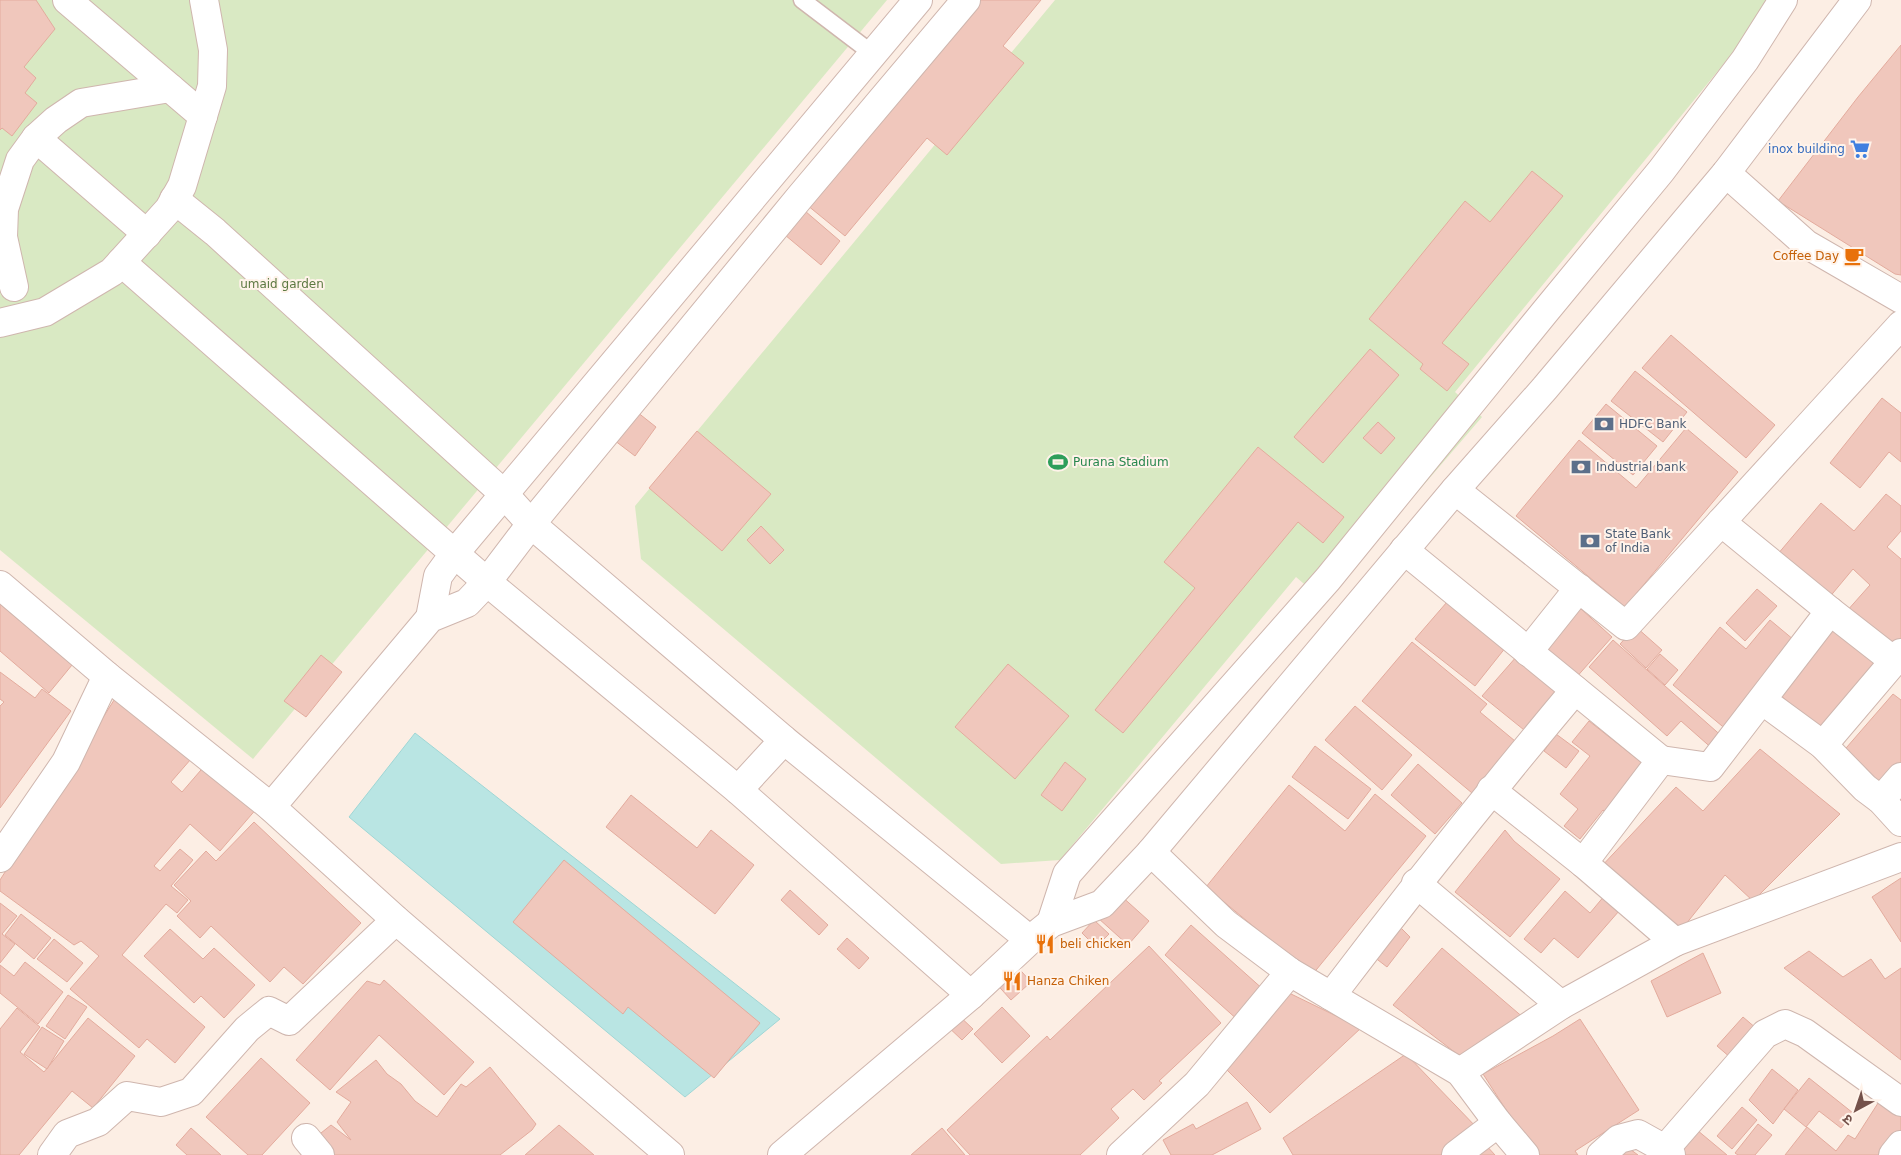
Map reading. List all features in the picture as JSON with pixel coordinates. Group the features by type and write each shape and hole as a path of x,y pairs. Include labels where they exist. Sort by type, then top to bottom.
{"street":[{"path":"67,0 203,116"},
{"path":"0,323 45,312 112,272 169,209 182,186 212,86 213,50 204,0"},
{"path":"430,618 438,576 454,554 918,0"},
{"path":"271,806 430,618 467,603 487,582 531,524 800,197 966,0"},
{"path":"1040,932 1067,874 1328,579 1661,171 1745,60 1783,0"},
{"path":"782,1155 971,995 1040,932 1102,904 1151,852 1404,550 1545,388 1726,173 1857,0"},
{"path":"45,312 7,281 3,237 4,209 20,160 36,138 56,120 81,104 170,88"},
{"path":"36,138 147,234"},
{"path":"1726,173 1806,244 1901,299"},
{"path":"174,199 215,232 504,494 531,524 784,740 1040,932"},
{"path":"121,262 454,554 738,790 971,995"},
{"path":"1455,490 1626,626 1901,325"},
{"path":"1721,522 1830,611 1898,657 1823,745"},
{"path":"1404,550 1661,760 1710,767 1763,701 1830,611"},
{"path":"0,585 107,676 271,806 396,920 670,1155"},
{"path":"1528,652 1578,588"},
{"path":"0,858 66,762 107,676"},
{"path":"1331,996 1416,883 1575,690"},
{"path":"1763,701 1823,745 1865,788 1881,800 1901,822"},
{"path":"738,790 784,740"},
{"path":"1583,864 1661,760"},
{"path":"1881,800 1901,777"},
{"path":"1491,790 1583,864 1675,942"},
{"path":"1151,852 1226,924 1290,972 1460,1072 1498,1123 1525,1155"},
{"path":"1460,1072 1561,1005 1675,942 1901,857"},
{"path":"1416,883 1561,1005"},
{"path":"52,1155 67,1134 98,1122 127,1096 160,1102 191,1092 248,1028 268,1011 289,1021 396,920"},
{"path":"1121,1155 1197,1084 1290,972"},
{"path":"1601,1155 1619,1139 1638,1134 1668,1152 1765,1034 1785,1024 1805,1033 1901,1102"},
{"path":"1456,1155 1498,1123"},
{"path":"1893,1155 1901,1145"}],"lane":[{"path":"802,0 872,54"}],"green space":[{"name":"umaid garden","path":"0,0 887,0 253,759 0,550"},
{"name":"Purana Stadium","path":"1055,0 1776,0 1455,392 1482,417 1324,601 1296,577 1060,860 1001,864 641,559 635,506"}],"water":[{"path":"415,733 780,1019 685,1097 349,817"}],"building":[{"path":"0,0 36,0 55,29 24,67 36,78 25,93 37,103 12,136 2,128 0,130"},
{"path":"977,0 1041,0 1003,46 1024,63 947,155 927,138 845,236 807,205"},
{"name":"inox building","path":"1901,45 1901,275 1895,274 1778,201 1858,97"},
{"path":"1532,171 1563,196 1442,343 1469,364 1447,391 1420,369 1423,364 1369,319 1465,201 1490,222"},
{"path":"805,211 840,241 821,265 785,235"},
{"path":"1671,335 1775,425 1746,458 1642,368"},
{"path":"1370,349 1399,375 1323,463 1294,437"},
{"path":"1635,371 1687,412 1663,442 1611,401"},
{"path":"1882,398 1901,413 1901,462 1889,452 1860,488 1830,463"},
{"path":"1606,404 1657,446 1633,475 1582,433"},
{"path":"632,408 656,427 635,456 610,437"},
{"path":"1378,422 1395,438 1381,454 1363,438"},
{"path":"1686,428 1738,472 1625,607 1516,516 1579,440 1636,488"},
{"path":"697,431 771,494 722,551 649,488"},
{"path":"1258,447 1344,517 1323,543 1298,522 1123,733 1095,710 1195,588 1164,562"},
{"path":"1886,494 1901,506 1901,531 1887,547 1901,559 1901,638 1891,650 1846,612 1870,585 1853,569 1828,599 1777,555 1821,503 1854,531"},
{"path":"761,526 784,550 770,564 747,540"},
{"path":"1757,589 1777,606 1745,641 1726,623"},
{"path":"1447,602 1506,647 1475,686 1415,639"},
{"path":"0,604 72,665 49,693 0,651"},
{"path":"1580,608 1612,637 1574,680 1542,652"},
{"path":"1770,620 1800,645 1728,731 1673,685 1720,627 1746,649"},
{"path":"1636,627 1662,650 1646,668 1620,644"},
{"path":"1835,627 1881,666 1823,732 1778,693"},
{"path":"1613,640 1725,739 1715,751 1681,721 1667,736 1589,667"},
{"path":"1412,642 1487,704 1480,712 1515,741 1472,793 1362,701"},
{"path":"1660,654 1678,670 1665,685 1647,669"},
{"path":"321,655 342,672 306,717 284,701"},
{"path":"1517,656 1560,690 1529,734 1482,696"},
{"path":"1008,664 1069,716 1015,779 955,727"},
{"path":"0,672 35,698 42,689 71,711 0,808 0,706 4,702 0,699"},
{"path":"1893,694 1901,700 1901,764 1883,786 1840,755"},
{"path":"116,697 191,759 171,782 182,792 207,763 258,807 220,851 190,824 154,866 160,871 180,849 193,860 171,886 188,900 177,913 166,904 122,955 205,1027 175,1063 147,1039 139,1048 70,989 99,956 81,941 74,945 0,891 0,880"},
{"path":"1355,706 1412,755 1382,790 1325,740"},
{"path":"1589,721 1646,766 1608,814 1603,810 1580,839 1564,826 1578,809 1560,794 1590,756 1572,742"},
{"path":"1556,734 1579,751 1566,768 1544,751"},
{"path":"1315,746 1371,789 1348,819 1292,777"},
{"path":"1760,749 1840,814 1753,901 1725,875 1678,934 1599,869 1676,787 1703,811"},
{"path":"1065,762 1086,779 1062,811 1041,795"},
{"path":"1418,764 1462,803 1435,834 1391,795"},
{"path":"1289,785 1345,831 1375,794 1426,836 1312,975 1206,887"},
{"path":"631,795 697,848 711,830 754,865 715,914 606,827"},
{"path":"254,822 361,923 303,984 284,967 270,982 211,926 200,938 177,916 191,901 174,885 206,851 216,861"},
{"path":"1505,830 1514,841 1560,879 1510,937 1455,892"},
{"path":"564,860 760,1023 714,1078 628,1007 623,1014 513,922"},
{"path":"1901,878 1901,942 1872,897"},
{"path":"1610,889 1626,903 1578,958 1554,938 1541,953 1524,939 1565,891 1590,913"},
{"path":"790,890 828,925 819,935 781,900"},
{"path":"1119,894 1149,921 1128,945 1098,918"},
{"path":"0,903 17,916 2,934 15,944 0,963"},
{"path":"21,914 51,938 34,959 5,935"},
{"path":"1094,920 1109,934 1096,947 1082,933"},
{"path":"1396,923 1410,937 1387,967 1369,953"},
{"path":"1191,925 1265,991 1239,1021 1165,955"},
{"path":"170,929 203,959 214,948 255,985 224,1018 201,996 194,1003 144,956"},
{"path":"847,938 869,958 859,969 837,949"},
{"path":"54,939 83,963 67,982 37,959"},
{"path":"1149,946 1221,1023 1159,1081 1162,1083 1144,1100 1133,1089 1111,1109 1119,1118 1080,1155 970,1155 947,1130 1047,1036 1050,1040"},
{"path":"1442,948 1525,1019 1465,1060 1393,1005"},
{"path":"1809,951 1843,977 1871,959 1885,979 1901,968 1901,1060 1784,968"},
{"path":"1703,953 1721,993 1667,1017 1651,981"},
{"path":"25,962 63,992 38,1024 0,993 0,965 14,976"},
{"name":"Hanza Chiken","path":"1013,962 1031,982 1011,1000 993,980"},
{"path":"384,980 474,1062 444,1095 379,1035 330,1090 296,1060 367,981 380,985"},
{"path":"1289,993 1361,1028 1270,1113 1226,1069"},
{"path":"68,995 87,1007 65,1039 46,1026"},
{"path":"1002,1007 1030,1036 1002,1063 974,1034"},
{"path":"17,1008 40,1027 20,1052 44,1072 88,1018 135,1056 93,1108 72,1091 19,1155 0,1155 0,1029"},
{"path":"954,1011 973,1029 962,1040 944,1023"},
{"path":"1743,1017 1757,1029 1731,1058 1717,1046"},
{"path":"1580,1019 1639,1110 1575,1151 1578,1155 1535,1155 1483,1074"},
{"path":"42,1027 64,1041 47,1069 24,1054"},
{"path":"1406,1054 1479,1130 1442,1155 1293,1155 1283,1138"},
{"path":"261,1058 310,1103 262,1155 248,1155 206,1117"},
{"path":"376,1060 387,1074 401,1084 415,1101 437,1117 461,1084 466,1087 490,1067 536,1124 532,1130 500,1155 331,1155 316,1137 331,1125 351,1140 337,1122 351,1102 336,1092"},
{"path":"1772,1069 1798,1090 1773,1124 1749,1100"},
{"path":"1809,1078 1853,1113 1841,1128 1819,1111 1806,1127 1784,1109"},
{"path":"1880,1100 1901,1115 1901,1135 1885,1155 1785,1155 1807,1127 1836,1151 1848,1135 1855,1139"},
{"path":"1247,1102 1261,1129 1212,1155 1171,1155 1163,1140 1193,1124 1196,1129"},
{"path":"1742,1107 1757,1120 1732,1149 1717,1136"},
{"path":"1758,1124 1772,1135 1755,1155 1738,1155 1735,1153"},
{"path":"559,1125 594,1155 525,1155"},
{"path":"1691,1125 1727,1155 1682,1155 1675,1148"},
{"path":"191,1128 221,1155 187,1155 176,1145"},
{"path":"942,1128 965,1155 911,1155"},
{"path":"1484,1143 1495,1155 1468,1155"},
{"path":"1623,1144 1638,1155 1613,1155"}],"place":[{"name":"inox building","path":"1860,149"},
{"name":"Coffee Day","path":"1854,256"},
{"name":"HDFC Bank","path":"1604,424"},
{"name":"Purana Stadium","path":"1058,462"},
{"name":"Industrial bank","path":"1581,467"},
{"name":"State Bank of India","path":"1590,541"},
{"name":"beli chicken","path":"1045,944"},
{"name":"Hanza Chiken","path":"1012,981"}]}
